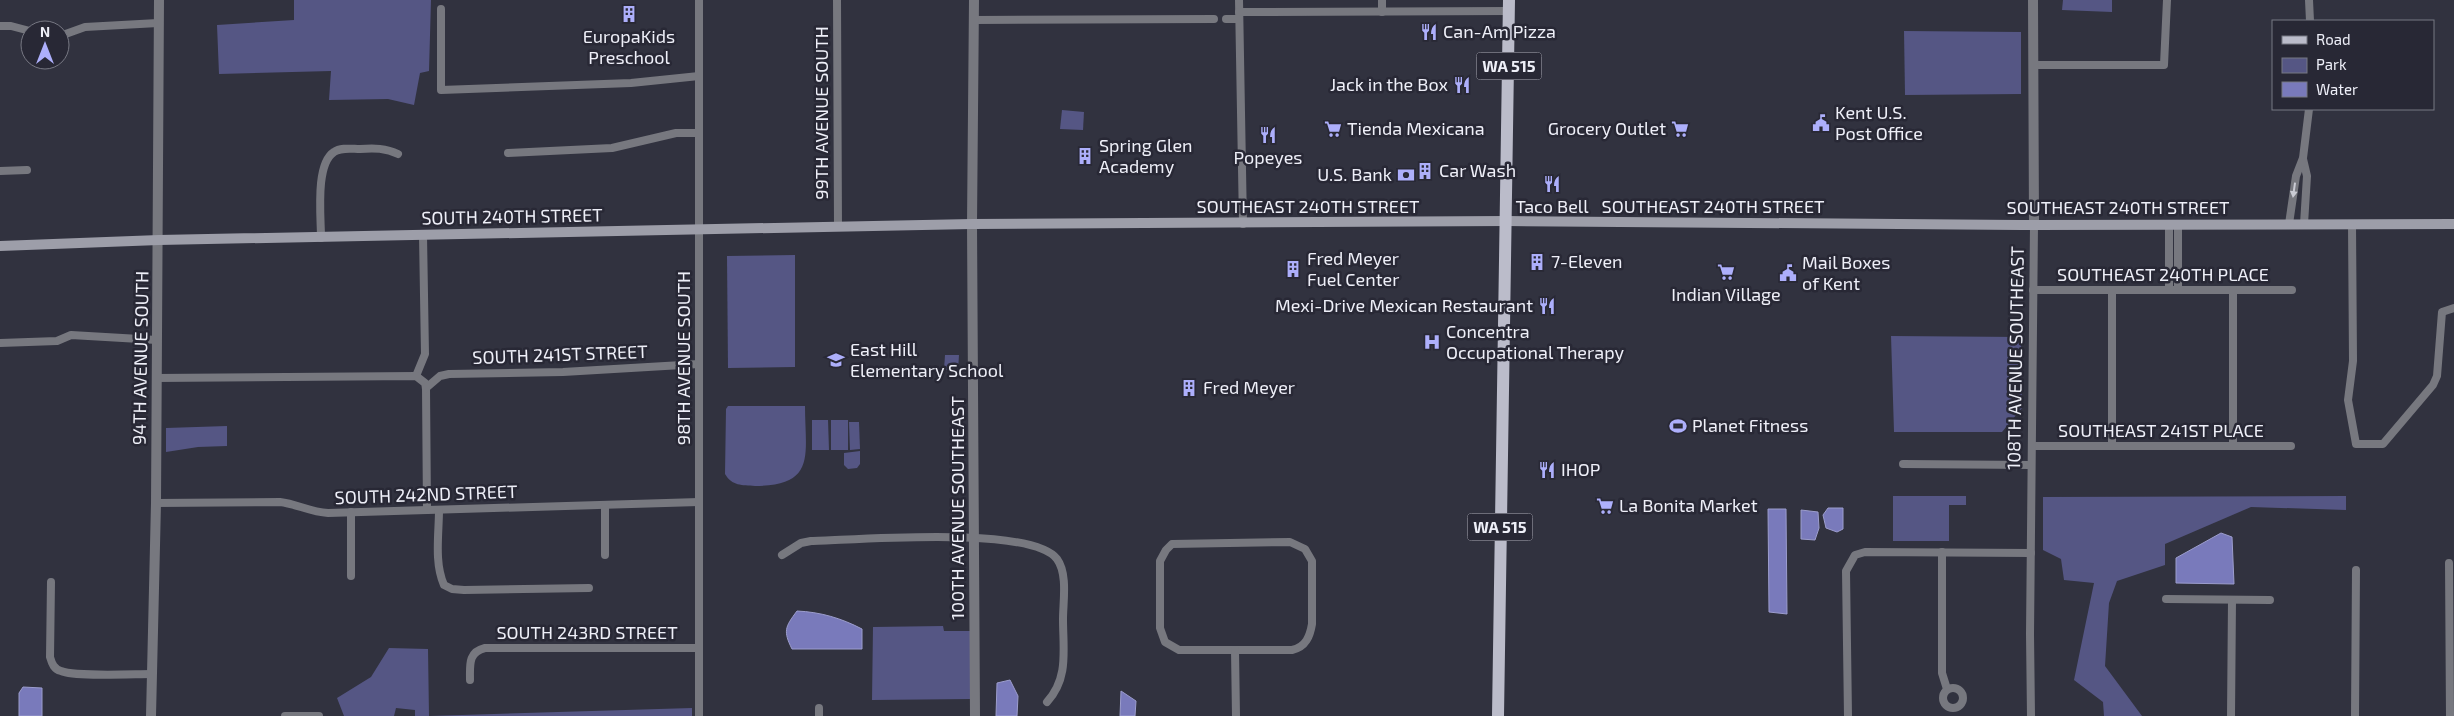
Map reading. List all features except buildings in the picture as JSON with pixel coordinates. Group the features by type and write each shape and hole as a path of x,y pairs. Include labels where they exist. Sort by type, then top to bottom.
{"main road":[{"name":"WA 515","path":"1498,716 1509,6"},
{"name":"SOUTHEAST 240TH STREET","path":"972,224 1243,224 1507,221 2034,225 2454,224"},
{"name":"SOUTH 240TH STREET","path":"0,246 158,240 972,224"}],"street":[{"name":"94TH AVENUE SOUTH","path":"151,716 156,502 159,0"},
{"name":"98TH AVENUE SOUTH","path":"699,0 699,716"},
{"name":"99TH AVENUE SOUTH","path":"837,0 838,226"},
{"name":"100TH AVENUE SOUTHEAST","path":"974,0 972,224 975,716"},
{"path":"1239,0 1243,224"},
{"path":"1382,0 1382,12"},
{"name":"108TH AVENUE SOUTHEAST","path":"2031,716 2031,464 2034,225 2033,0"},
{"path":"2034,64 2164,65 2167,0"},
{"path":"2309,0 2310,20"},
{"path":"1226,19 1239,16 1509,6"},
{"path":"441,9 441,90 631,83 699,76"},
{"path":"974,20 1214,19"},
{"path":"70,32 84,27 158,23"},
{"path":"0,26 20,28"},
{"path":"2289,224 2296,176 2303,158 2309,110"},
{"path":"508,153 612,148 676,133 698,133"},
{"path":"321,238 321,180 323,168 330,155 343,149 373,148 398,154"},
{"path":"2303,158 2307,176 2304,224"},
{"path":"0,171 26,170"},
{"path":"2169,290 2174,224"},
{"path":"2174,224 2178,290"},
{"path":"2352,224 2353,361 2348,400 2356,444 2383,444 2433,385 2438,376 2442,312 2454,308"},
{"path":"423,235 425,354 419,378 426,388 426,510"},
{"name":"SOUTHEAST 240TH PLACE","path":"2033,290 2292,290"},
{"path":"2112,290 2112,446"},
{"path":"2233,290 2233,446"},
{"path":"0,343 57,341 71,335 157,340"},
{"name":"SOUTH 241ST STREET","path":"426,388 440,376 449,374 563,372 699,364"},
{"path":"156,378 419,378"},
{"name":"SOUTHEAST 241ST PLACE","path":"2032,446 2291,446"},
{"path":"1903,464 2031,464"},
{"name":"SOUTH 242ND STREET","path":"156,502 289,503 310,512 351,512 699,502"},
{"path":"605,505 605,554"},
{"path":"439,510 439,562 440,576 444,585 452,589 464,590 589,588"},
{"path":"351,512 351,576"},
{"path":"782,554 801,543 811,541 974,537 1001,539 1034,546 1055,557 1060,564 1062,575 1062,674 1058,688 1046,702"},
{"path":"1290,542 1305,549 1312,561 1312,624 1308,639 1303,645 1292,650 1236,650 1179,650 1165,642 1160,628 1160,561 1172,544 1290,542"},
{"path":"1848,716 1846,571 1851,559 1864,552 2031,553"},
{"path":"1942,552 1942,673 1948,689"},
{"path":"2449,563 2450,716"},
{"path":"2354,716 2356,570"},
{"path":"51,582 50,657 52,664 56,668 71,673 152,674"},
{"path":"2166,599 2270,600"},
{"path":"2231,716 2232,600"},
{"name":"SOUTH 243RD STREET","path":"470,680 471,658 474,653 485,648 699,648"},
{"path":"1236,650 1236,716"},
{"path":"285,716 319,716"}],"green space":[{"path":"294,0 431,0 429,71 420,73 414,105 388,99 329,100 331,71 219,74 217,25 294,20"},
{"path":"2063,0 2112,0 2112,12 2062,10"},
{"path":"1904,31 2021,32 2021,94 1905,95"},
{"path":"1062,110 1084,112 1083,130 1060,129"},
{"path":"795,255 795,367 728,368 727,256"},
{"path":"1891,336 2021,337 2022,408 2002,432 1894,432"},
{"path":"945,355 959,355 958,370 944,370"},
{"path":"728,406 805,406 806,452 798,473 789,480 775,485 755,486 738,484 731,481 725,474 726,409"},
{"path":"812,420 828,420 829,450 812,450"},
{"path":"831,420 848,420 848,450 831,450"},
{"path":"849,422 859,422 860,449 850,450"},
{"path":"227,426 227,446 198,447 166,452 166,428"},
{"path":"860,451 860,464 857,468 848,469 844,465 844,453"},
{"path":"1893,496 1966,496 1966,505 1949,505 1949,541 1893,541"},
{"path":"2346,496 2346,510 2251,507 2165,544 2165,565 2117,581 2109,603 2105,666 2142,716 2104,716 2103,702 2074,680 2094,583 2064,580 2061,559 2043,550 2043,497"},
{"path":"943,626 944,631 971,631 971,699 872,700 873,627"},
{"path":"389,648 428,649 429,716 415,716 415,710 396,708 394,716 344,716 337,698 371,677"},
{"path":"692,708 692,716 429,716"}],"water":[{"path":"1828,508 1843,508 1843,529 1837,532 1826,528 1823,515"},
{"path":"1768,509 1786,509 1787,614 1769,612"},
{"path":"1801,510 1818,512 1819,528 1815,540 1801,539"},
{"path":"2221,533 2232,537 2234,584 2176,583 2176,558"},
{"path":"797,611 830,616 862,629 862,649 792,649 786,633 790,621"},
{"path":"1010,680 1018,696 1017,716 996,716 997,683"},
{"path":"23,687 42,688 42,716 19,716 19,693"},
{"path":"1121,691 1136,701 1135,716 1120,716"}],"place":[{"name":"EuropaKids Preschool","path":"629,14"},
{"name":"Can-Am Pizza","path":"1429,32"},
{"name":"Jack in the Box","path":"1462,85"},
{"name":"Kent U.S. Post Office","path":"1821,123"},
{"name":"Tienda Mexicana","path":"1333,129"},
{"name":"Grocery Outlet","path":"1680,129"},
{"name":"Popeyes","path":"1268,135"},
{"name":"Spring Glen Academy","path":"1085,156"},
{"name":"Car Wash","path":"1425,171"},
{"name":"U.S. Bank","path":"1406,175"},
{"name":"Taco Bell","path":"1552,184"},
{"name":"7-Eleven","path":"1537,262"},
{"name":"Fred Meyer Fuel Center","path":"1293,269"},
{"name":"Indian Village","path":"1726,272"},
{"name":"Mail Boxes of Kent","path":"1788,273"},
{"name":"Mexi-Drive Mexican Restaurant","path":"1547,306"},
{"name":"Concentra Occupational Therapy","path":"1432,342"},
{"name":"East Hill Elementary School","path":"836,360"},
{"name":"Fred Meyer","path":"1189,388"},
{"name":"Planet Fitness","path":"1678,426"},
{"name":"IHOP","path":"1547,470"},
{"name":"La Bonita Market","path":"1605,506"}]}
